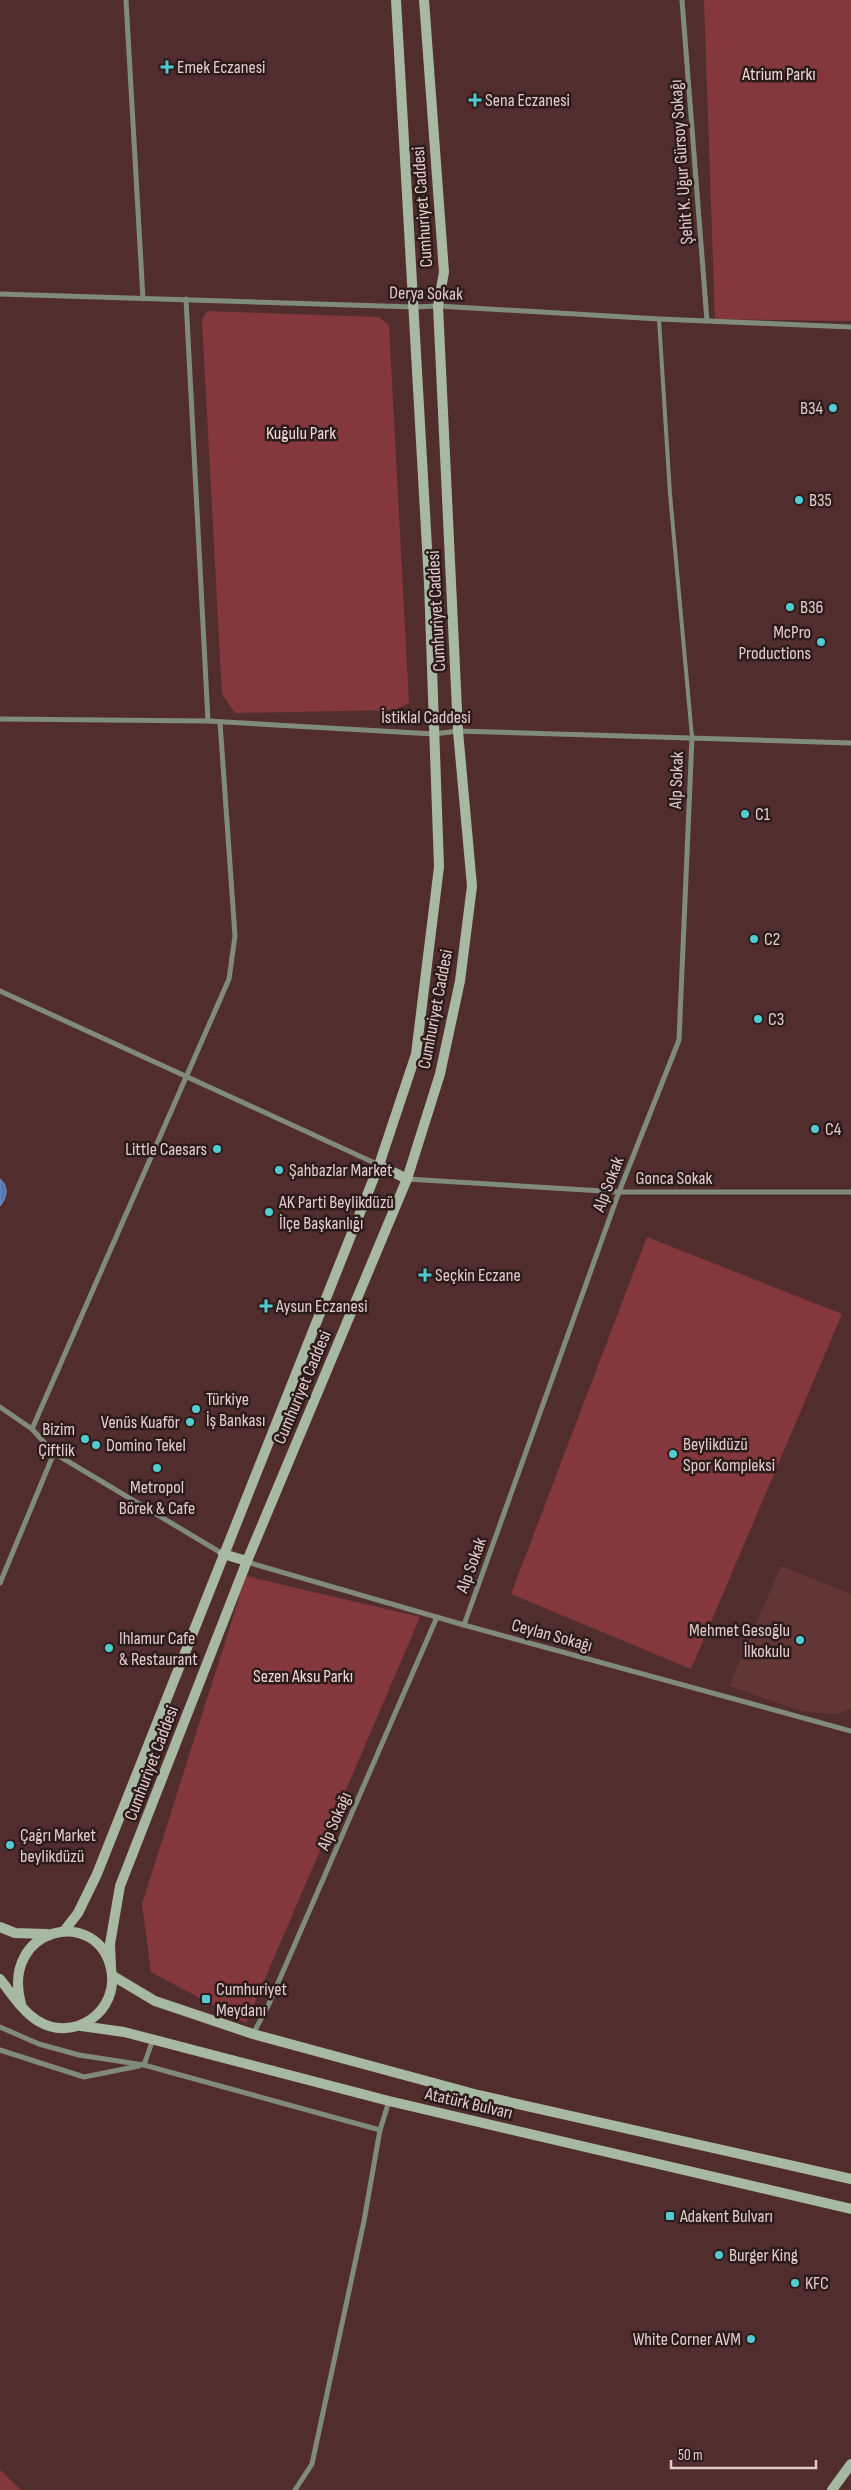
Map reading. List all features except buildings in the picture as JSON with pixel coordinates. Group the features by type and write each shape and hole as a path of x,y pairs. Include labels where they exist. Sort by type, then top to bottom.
{"main road":[{"name":"Cumhuriyet Caddesi","path":"64,1932 78,1913 97,1874 379,1165 416,1054 439,868 429,583 396,0"},
{"name":"Cumhuriyet Caddesi","path":"112,1971 110,1944 120,1886 247,1562 407,1179 440,1074 456,1000 472,886 458,731 438,306 444,272 424,0"},
{"path":"379,1165 407,1179"},
{"path":"223,1554 247,1562"},
{"path":"0,1928 15,1933 48,1934 64,1932 86,1937 97,1945 112,1971 108,2000 100,2013 81,2026 50,2027 38,2021 0,1979"},
{"path":"21,2004 16,1990 17,1965 26,1949 48,1934"},
{"name":"Atatürk Bulvarı","path":"112,1971 155,2001 252,2034 478,2095 851,2180"},
{"name":"Atatürk Bulvarı","path":"81,2026 98,2027 153,2039 389,2102 851,2209"},
{"path":"832,2490 851,2464"}],"street":[{"path":"126,0 143,299"},
{"name":"Şehit K. Uğur Gürsoy Sokağı","path":"682,0 707,321"},
{"name":"Derya Sokak","path":"0,294 414,308 438,306 658,319 851,326"},
{"path":"186,299 208,721"},
{"name":"İstiklal Caddesi","path":"0,719 208,721 434,734 458,731 692,737 851,744"},
{"path":"32,1429 229,979 234,936 220,722"},
{"name":"Alp Sokak","path":"464,1625 619,1192 680,1040 692,737"},
{"path":"0,991 379,1165"},
{"name":"Gonca Sokak","path":"407,1179 619,1192 851,1192"},
{"path":"0,1407 32,1429 54,1453 223,1554"},
{"path":"0,1583 54,1453"},
{"name":"Ceylan Sokağı","path":"247,1562 464,1625 851,1731"},
{"name":"Alp Sokağı","path":"252,2034 268,2006 437,1617"},
{"path":"0,2027 39,2044 79,2055 144,2065 380,2130"},
{"path":"144,2065 153,2039"},
{"path":"0,2050 84,2077 144,2065"},
{"path":"295,2490 312,2464 326,2405 380,2130 389,2102"}],"lane":[{"path":"658,319 670,494 692,737"}],"shaded area":[{"name":"Mehmet Gesoğlu İlkokulu","path":"781,1566 851,1594 851,1709 836,1714 801,1711 729,1686"}],"green space":[{"name":"Atrium Parkı","path":"704,0 851,0 851,321 715,319"},
{"name":"Kuğulu Park","path":"207,311 379,317 389,325 409,703 395,710 235,713 222,694 202,320"},
{"name":"Beylikdüzü Spor Kompleksi","path":"647,1237 842,1314 691,1669 511,1594"},
{"name":"Sezen Aksu Parkı","path":"246,1576 420,1617 246,2023 151,1972 142,1904"},
{"path":"0,2470 21,2490 0,2490"}],"water":[{"path":"0,1179 5,1185 6,1192 0,1206"}],"place":[{"name":"Emek Eczanesi","path":"167,67"},
{"name":"Sena Eczanesi","path":"475,100"},
{"name":"B34","path":"833,408"},
{"name":"B35","path":"799,500"},
{"name":"B36","path":"790,607"},
{"name":"McPro Productions","path":"821,642"},
{"name":"C1","path":"745,814"},
{"name":"C2","path":"754,939"},
{"name":"C3","path":"758,1019"},
{"name":"C4","path":"815,1129"},
{"name":"Little Caesars","path":"217,1149"},
{"name":"Şahbazlar Market","path":"279,1170"},
{"name":"AK Parti Beylikdüzü İlçe Başkanlığı","path":"269,1212"},
{"name":"Seçkin Eczane","path":"425,1275"},
{"name":"Aysun Eczanesi","path":"266,1306"},
{"name":"Türkiye İş Bankası","path":"196,1409"},
{"name":"Venüs Kuaför","path":"190,1422"},
{"name":"Bizim Çiftlik","path":"85,1439"},
{"name":"Domino Tekel","path":"96,1445"},
{"name":"Beylikdüzü Spor Kompleksi","path":"673,1454"},
{"name":"Metropol Börek & Cafe","path":"157,1468"},
{"name":"Mehmet Gesoğlu İlkokulu","path":"800,1640"},
{"name":"Ihlamur Cafe & Restaurant","path":"109,1648"},
{"name":"Çağrı Market beylikdüzü","path":"10,1845"},
{"name":"Cumhuriyet Meydanı","path":"206,1999"},
{"name":"Adakent Bulvarı","path":"670,2216"},
{"name":"Burger King","path":"719,2255"},
{"name":"KFC","path":"795,2283"},
{"name":"White Corner AVM","path":"751,2339"}]}
